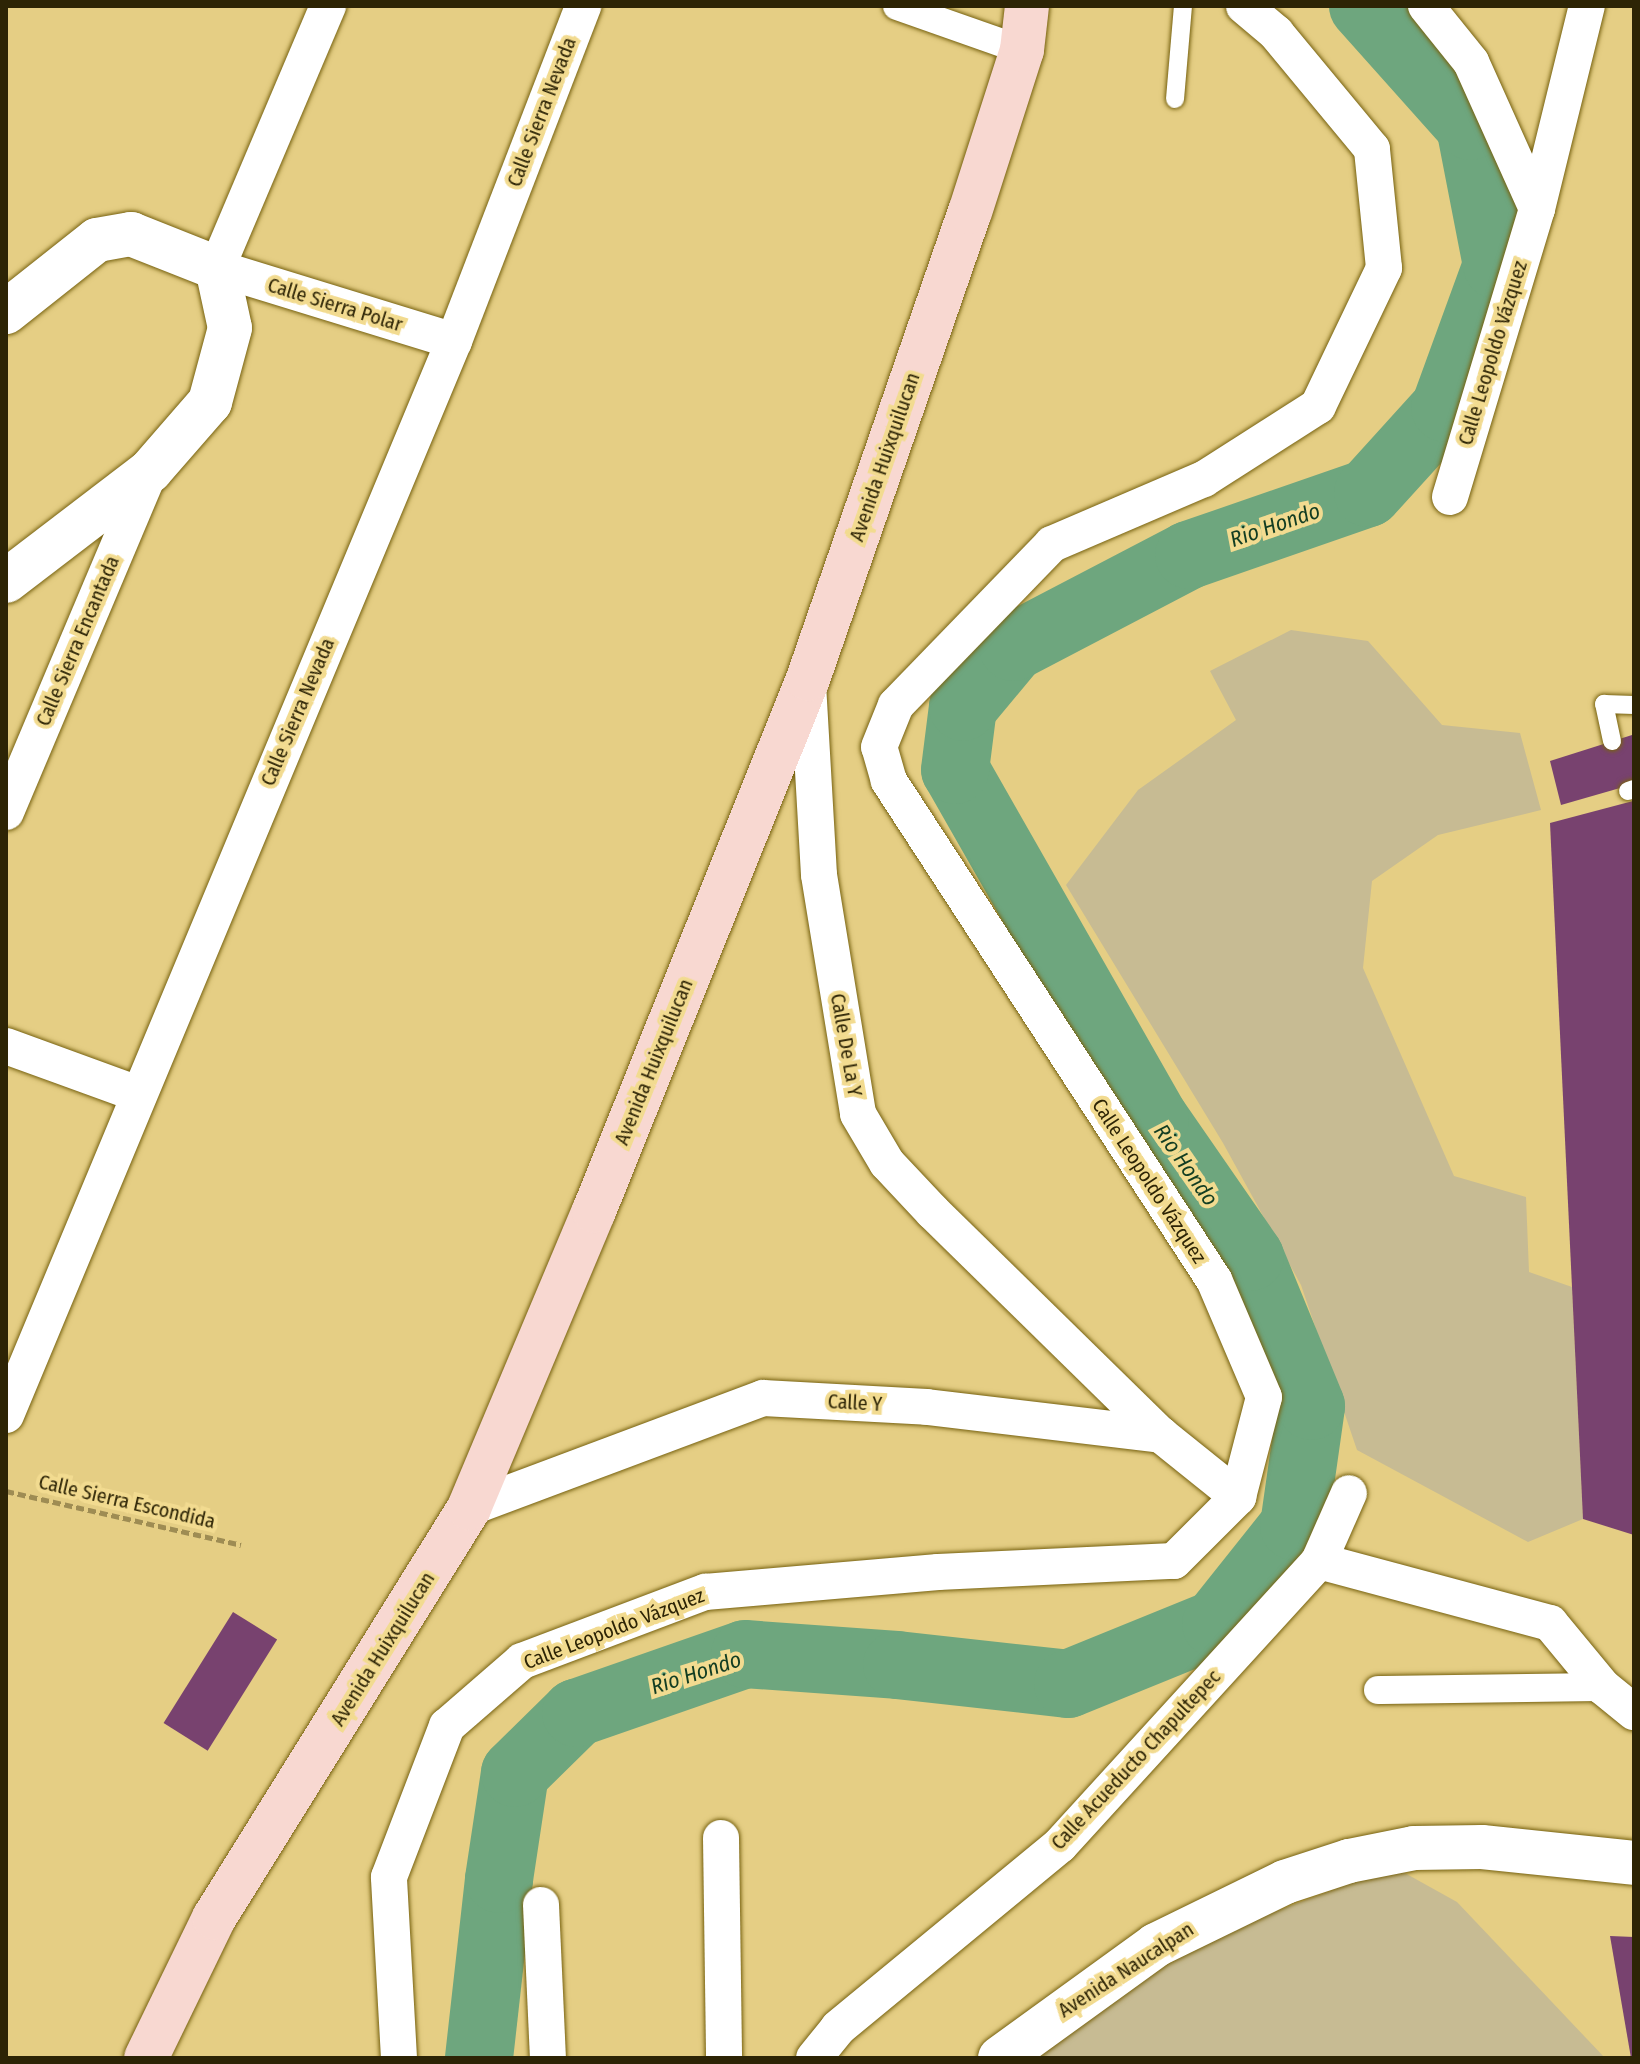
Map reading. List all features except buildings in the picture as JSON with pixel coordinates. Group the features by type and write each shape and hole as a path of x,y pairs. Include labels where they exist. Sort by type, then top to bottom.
{"main road":[{"name":"Avenida Huixquilucan","path":"146,2058 214,1918 469,1508 594,1211 808,679 1022,50 1027,6"},
{"path":"6,312 97,240 131,234 217,268 230,328 210,402 150,471 6,581"},
{"name":"Avenida Naucalpan","path":"1000,2058 1156,1945 1285,1882 1349,1861 1414,1848 1482,1847 1634,1863"}],"street":[{"path":"217,268 328,6"},
{"name":"Calle Sierra Nevada","path":"6,1415 454,341 583,6"},
{"path":"897,6 1022,50"},
{"name":"Calle Leopoldo Vázquez","path":"399,2058 389,1877 447,1726 522,1661 705,1592 938,1572 1174,1561 1238,1497 1264,1397 1214,1280 889,781 879,747 896,705 1052,544 1204,479 1318,406 1384,268 1372,149 1276,33 1244,6"},
{"path":"1426,6 1471,62 1537,209"},
{"name":"Calle Leopoldo Vázquez","path":"1450,497 1537,209 1587,6"},
{"name":"Calle Sierra Polar","path":"217,268 454,341"},
{"name":"Calle Sierra Encantada","path":"6,812 150,471"},
{"name":"Calle De La Y","path":"808,679 819,875 858,1114 887,1163 933,1212 1161,1435"},
{"path":"6,1046 138,1094"},
{"name":"Calle Y","path":"469,1508 763,1398 927,1407 1161,1435"},
{"path":"1161,1435 1238,1497"},
{"name":"Calle Acueducto Chapultepec","path":"814,2058 838,2028 1060,1845 1319,1561 1349,1493"},
{"path":"1319,1561 1550,1623 1603,1687 1634,1712"},
{"path":"1378,1690 1603,1687"},
{"path":"721,1838 724,2058"},
{"path":"541,1905 548,2058"}],"lane":[{"path":"1175,99 1183,6"},
{"path":"1612,741 1604,704 1634,705"}],"path":[{"name":"Calle Sierra Escondida","path":"6,1491 241,1545"}],"shaded area":[{"path":"1291,630 1368,641 1442,725 1520,733 1541,810 1438,835 1372,881 1363,968 1454,1176 1526,1197 1529,1272 1572,1287 1583,1519 1528,1542 1357,1450 1301,1285 1223,1143 1066,885 1138,790 1236,720 1210,671"},
{"path":"1394,1867 1457,1902 1605,2058 1036,2058 1189,1944"}],"waterway":[{"name":"Rio Hondo","path":"479,2058 499,1879 515,1773 576,1713 745,1654 897,1665 1068,1684 1216,1624 1294,1526 1311,1406 1250,1257 1155,1120 955,770 963,707 1013,647 1189,555 1368,493 1445,408 1497,265 1470,126 1363,6"}]}
